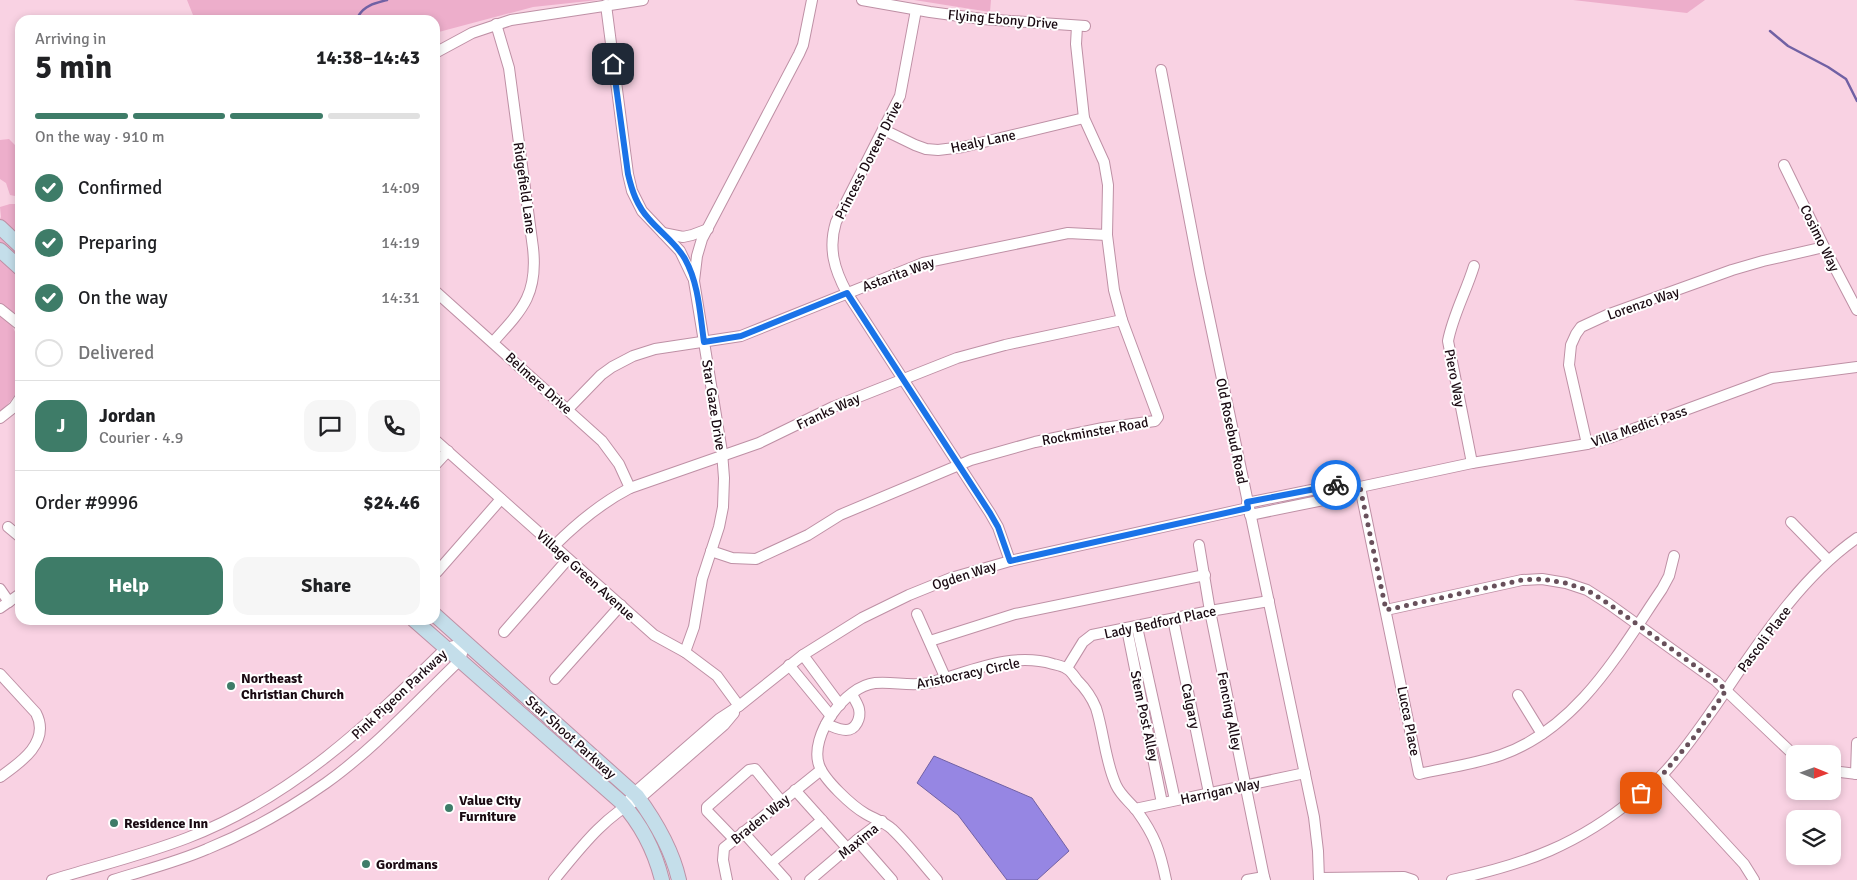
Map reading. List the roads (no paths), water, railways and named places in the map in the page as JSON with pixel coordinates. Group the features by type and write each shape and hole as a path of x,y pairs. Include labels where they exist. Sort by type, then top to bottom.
{"street":[{"path":"440,50 472,33 496,24 544,14 643,0"},
{"name":"Star Gaze Drive","path":"685,652 694,627 702,579 724,507 722,455 694,281 697,256 708,229 801,50 812,0"},
{"name":"Flying Ebony Drive","path":"862,0 982,19 1081,26"},
{"path":"606,5 632,191 642,211 680,251 694,281"},
{"name":"Princess Doreen Drive","path":"916,10 900,96 842,210 834,231 832,257 836,272 847,293 998,527 1010,561"},
{"name":"Ridgefield Lane","path":"493,342 526,302 531,291 535,269 534,248 509,68 496,24"},
{"name":"Rockminster Road","path":"711,551 732,558 756,559 808,535 840,514 971,460 1035,442 1103,428 1155,421 1158,417 1122,320 1114,290 1107,235 1108,185 1104,162 1084,118 1076,44 1081,26"},
{"name":"Old Rosebud Road","path":"1161,70 1248,509 1314,816 1319,879"},
{"name":"Healy Lane","path":"884,130 915,145 926,149 938,150 963,147 1084,118"},
{"name":"Cosimo Way","path":"1784,165 1857,310"},
{"path":"0,227 15,241"},
{"path":"662,233 682,237 692,236 708,229"},
{"name":"Astarita Way","path":"568,409 601,374 622,361 655,349 741,336 923,263 1068,233 1107,235"},
{"name":"Lorenzo Way","path":"1587,444 1569,366 1571,345 1581,327 1606,315 1732,270 1824,247"},
{"path":"0,250 15,264"},
{"name":"Piero Way","path":"1472,464 1448,341 1450,327 1474,266"},
{"name":"Belmere Drive","path":"440,295 568,409 612,452 630,488"},
{"path":"0,309 15,322"},
{"name":"Franks Way","path":"554,546 586,516 608,500 630,488 759,443 833,407 903,379 957,358 1005,344 1122,320"},
{"name":"Villa Medici Pass","path":"1248,509 1341,484 1360,487 1472,464 1587,444 1609,438 1772,378 1857,367"},
{"path":"0,418 15,406"},
{"name":"Village Green Avenue","path":"440,444 654,634 685,652 717,676 739,706"},
{"path":"440,460 448,451"},
{"name":"Lucca Place","path":"1360,487 1419,774 1501,755 1542,734 1561,720 1581,701 1637,624 1669,576 1674,556"},
{"path":"440,569 501,499"},
{"name":"Ogden Way","path":"554,880 599,828 724,725 739,706 789,665 862,618 909,594 951,578 1010,561 1248,509"},
{"path":"1791,522 1828,560"},
{"path":"8,526 15,532"},
{"name":"Pascoli Place","path":"1452,880 1494,871 1539,856 1578,838 1609,819 1662,775 1695,736 1776,621 1828,560 1857,538"},
{"name":"Fencing Alley","path":"1199,545 1210,611 1264,878"},
{"path":"504,632 568,559"},
{"path":"930,641 1015,614 1205,575"},
{"path":"1386,610 1522,580 1542,579 1566,583 1587,590 1637,624 1726,690 1786,747"},
{"path":"0,589 4,605 15,597"},
{"name":"Lady Bedford Place","path":"1067,668 1083,642 1092,635 1269,601"},
{"path":"555,679 621,605"},
{"path":"917,614 945,677"},
{"name":"Calgary","path":"1173,619 1209,793"},
{"name":"Star Shoot Parkway","path":"440,620 637,796 660,829 679,880"},
{"name":"Star Shoot Parkway","path":"420,625 625,806 654,854 662,880"},
{"name":"Stem Post Alley","path":"1132,628 1175,800"},
{"name":"Stem Post Alley","path":"1132,628 1162,803"},
{"name":"Pink Pigeon Parkway","path":"52,880 187,838 225,821 286,787 353,736 446,648 465,643"},
{"name":"Pink Pigeon Parkway","path":"114,880 206,850 234,837 295,803 326,782 367,749 460,660 465,643"},
{"path":"803,655 840,705"},
{"name":"Aristocracy Circle","path":"821,770 818,763 818,747 821,734 828,720 840,705 865,685 875,683 915,686 1015,661 1041,661 1067,668"},
{"path":"789,665 828,720 845,730 855,726 859,718 859,707 852,694"},
{"path":"1067,668 1085,688 1095,707 1110,770 1123,797 1135,809 1156,840 1166,880"},
{"path":"0,674 36,713 40,721 37,740 31,752 0,777"},
{"path":"1518,695 1542,734"},
{"path":"1841,772 1856,774 1857,743"},
{"path":"734,839 707,811 749,770 755,769 782,802"},
{"path":"821,770 853,806 882,822 898,835 937,880"},
{"name":"Braden Way","path":"727,880 723,860 724,848 821,770"},
{"name":"Harrigan Way","path":"1135,809 1305,773"},
{"path":"1662,775 1744,864 1754,880"},
{"path":"796,790 847,848"},
{"path":"771,863 822,820"},
{"name":"Maxima","path":"810,880 847,848 882,822"},
{"path":"743,832 786,880"},
{"path":"857,840 886,878"},
{"path":"1319,879 1404,877 1413,880"},
{"path":"1247,880 1264,878"}],"waterway":[{"path":"359,15 371,5 387,0"},
{"path":"1770,31 1788,46 1828,67 1846,79 1857,101"}],"place":[{"name":"Northeast Christian Church","path":"231,686"},
{"name":"Value City Furniture","path":"449,808"},
{"name":"Residence Inn","path":"114,823"},
{"name":"Gordmans","path":"366,864"}]}
